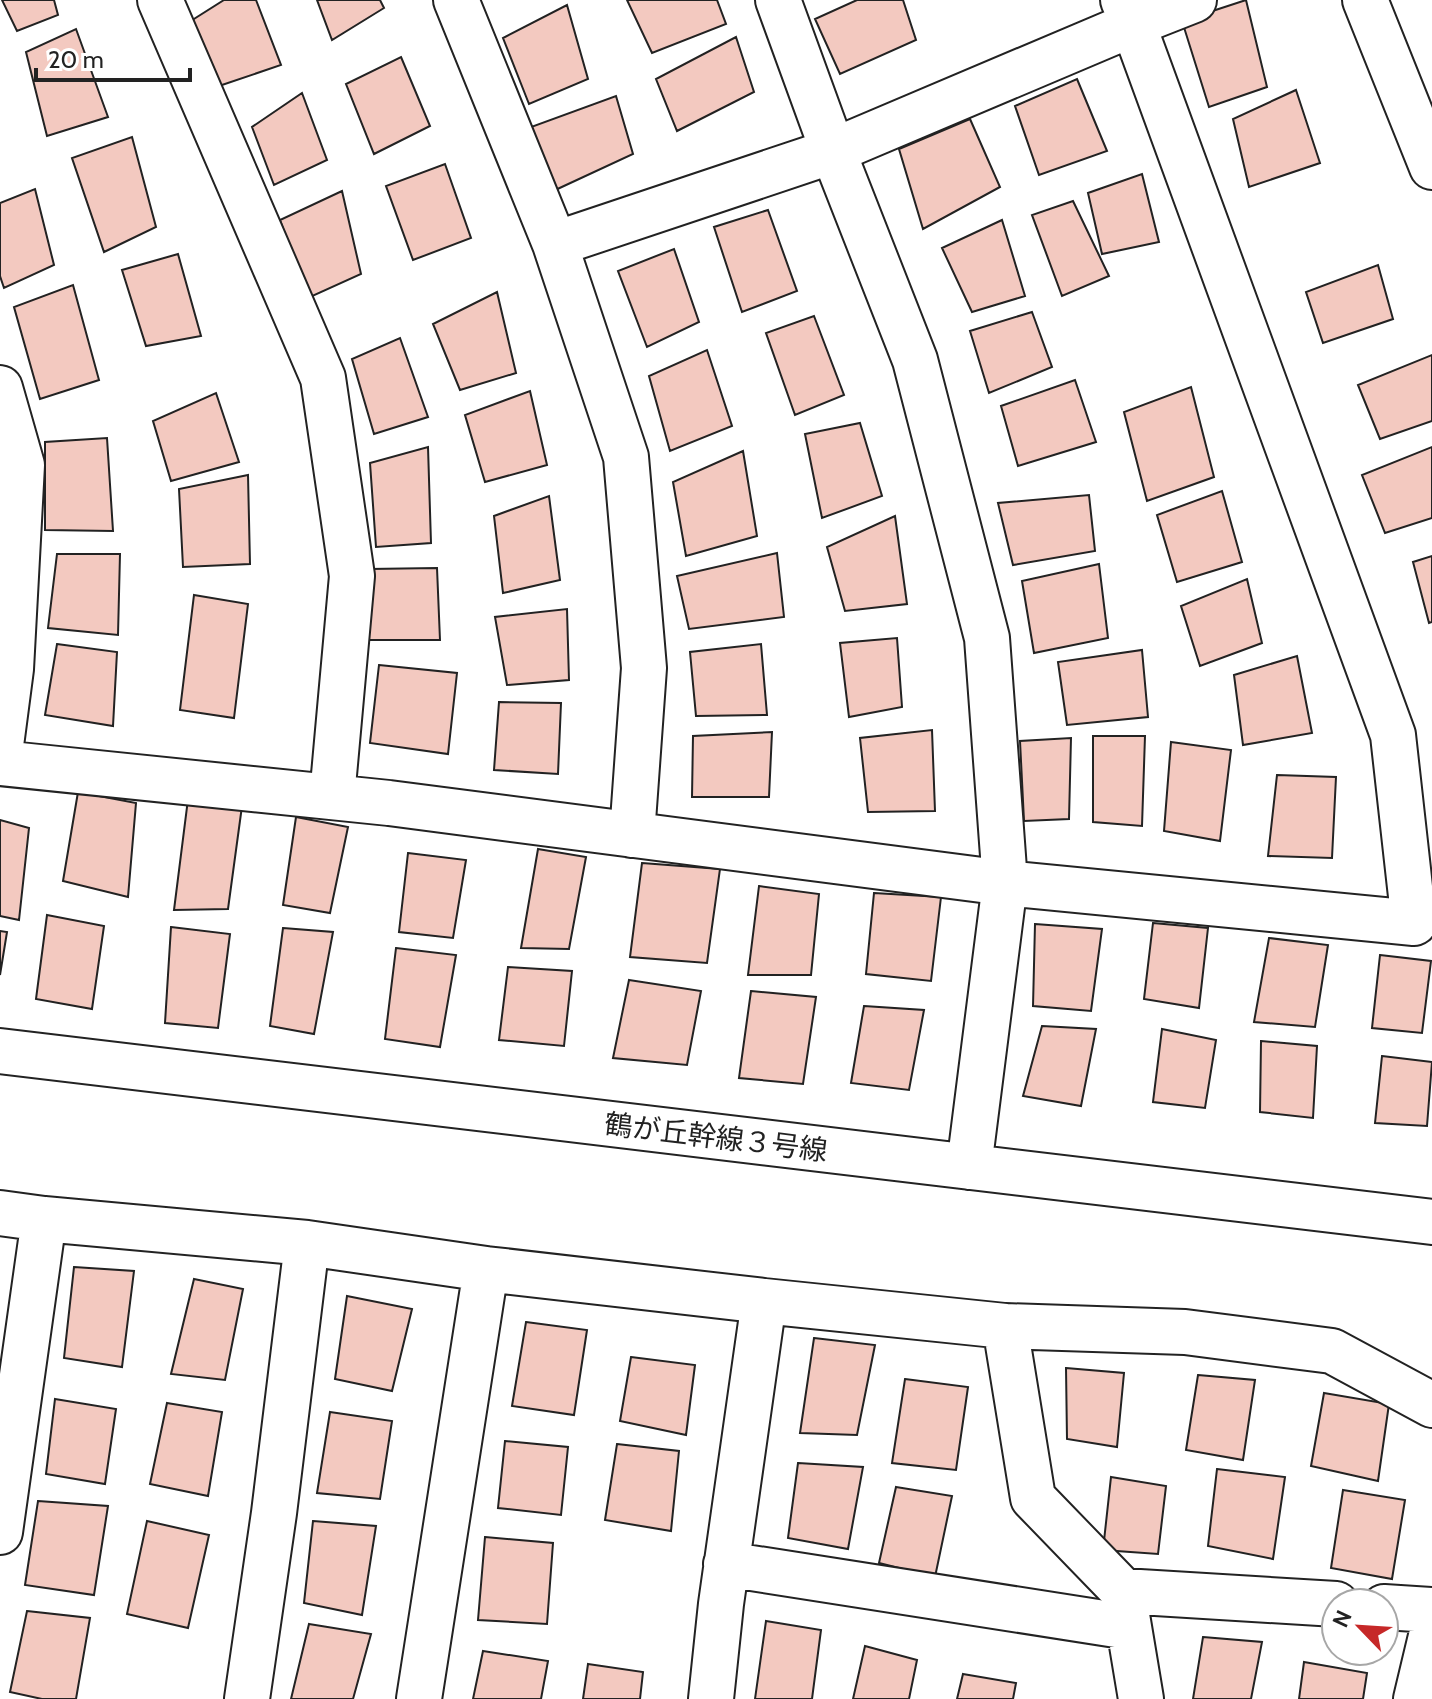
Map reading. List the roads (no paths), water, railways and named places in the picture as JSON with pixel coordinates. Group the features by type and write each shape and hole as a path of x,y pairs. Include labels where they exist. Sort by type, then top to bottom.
{"street":[{"path":"160,0 323,378 352,576 332,797"},
{"path":"456,0 555,244 626,457 644,668 632,835"},
{"path":"778,0 915,360 987,638 1005,883 969,1167"},
{"path":"555,244 833,151 1128,12 1194,0"},
{"path":"1365,0 1432,167"},
{"path":"0,763 332,797 1005,883 1414,923 1393,735 1128,12"},
{"path":"0,388 22,465 11,669 0,753"},
{"name":"鶴が丘幹線３号線","path":"0,1051 1432,1222"},
{"path":"0,1213 307,1243 486,1269 1005,1326 1185,1332 1332,1351 1432,1405"},
{"path":"0,1532 44,1219"},
{"path":"247,1699 274,1513 307,1243"},
{"path":"419,1699 486,1269"},
{"path":"711,1699 726,1564 764,1301"},
{"path":"1005,1326 1033,1498 1126,1609 1141,1699"},
{"path":"726,1564 1126,1609 1320,1604"},
{"path":"1400,1608 1432,1610"},
{"path":"1416,1699 1432,1632"}]}
